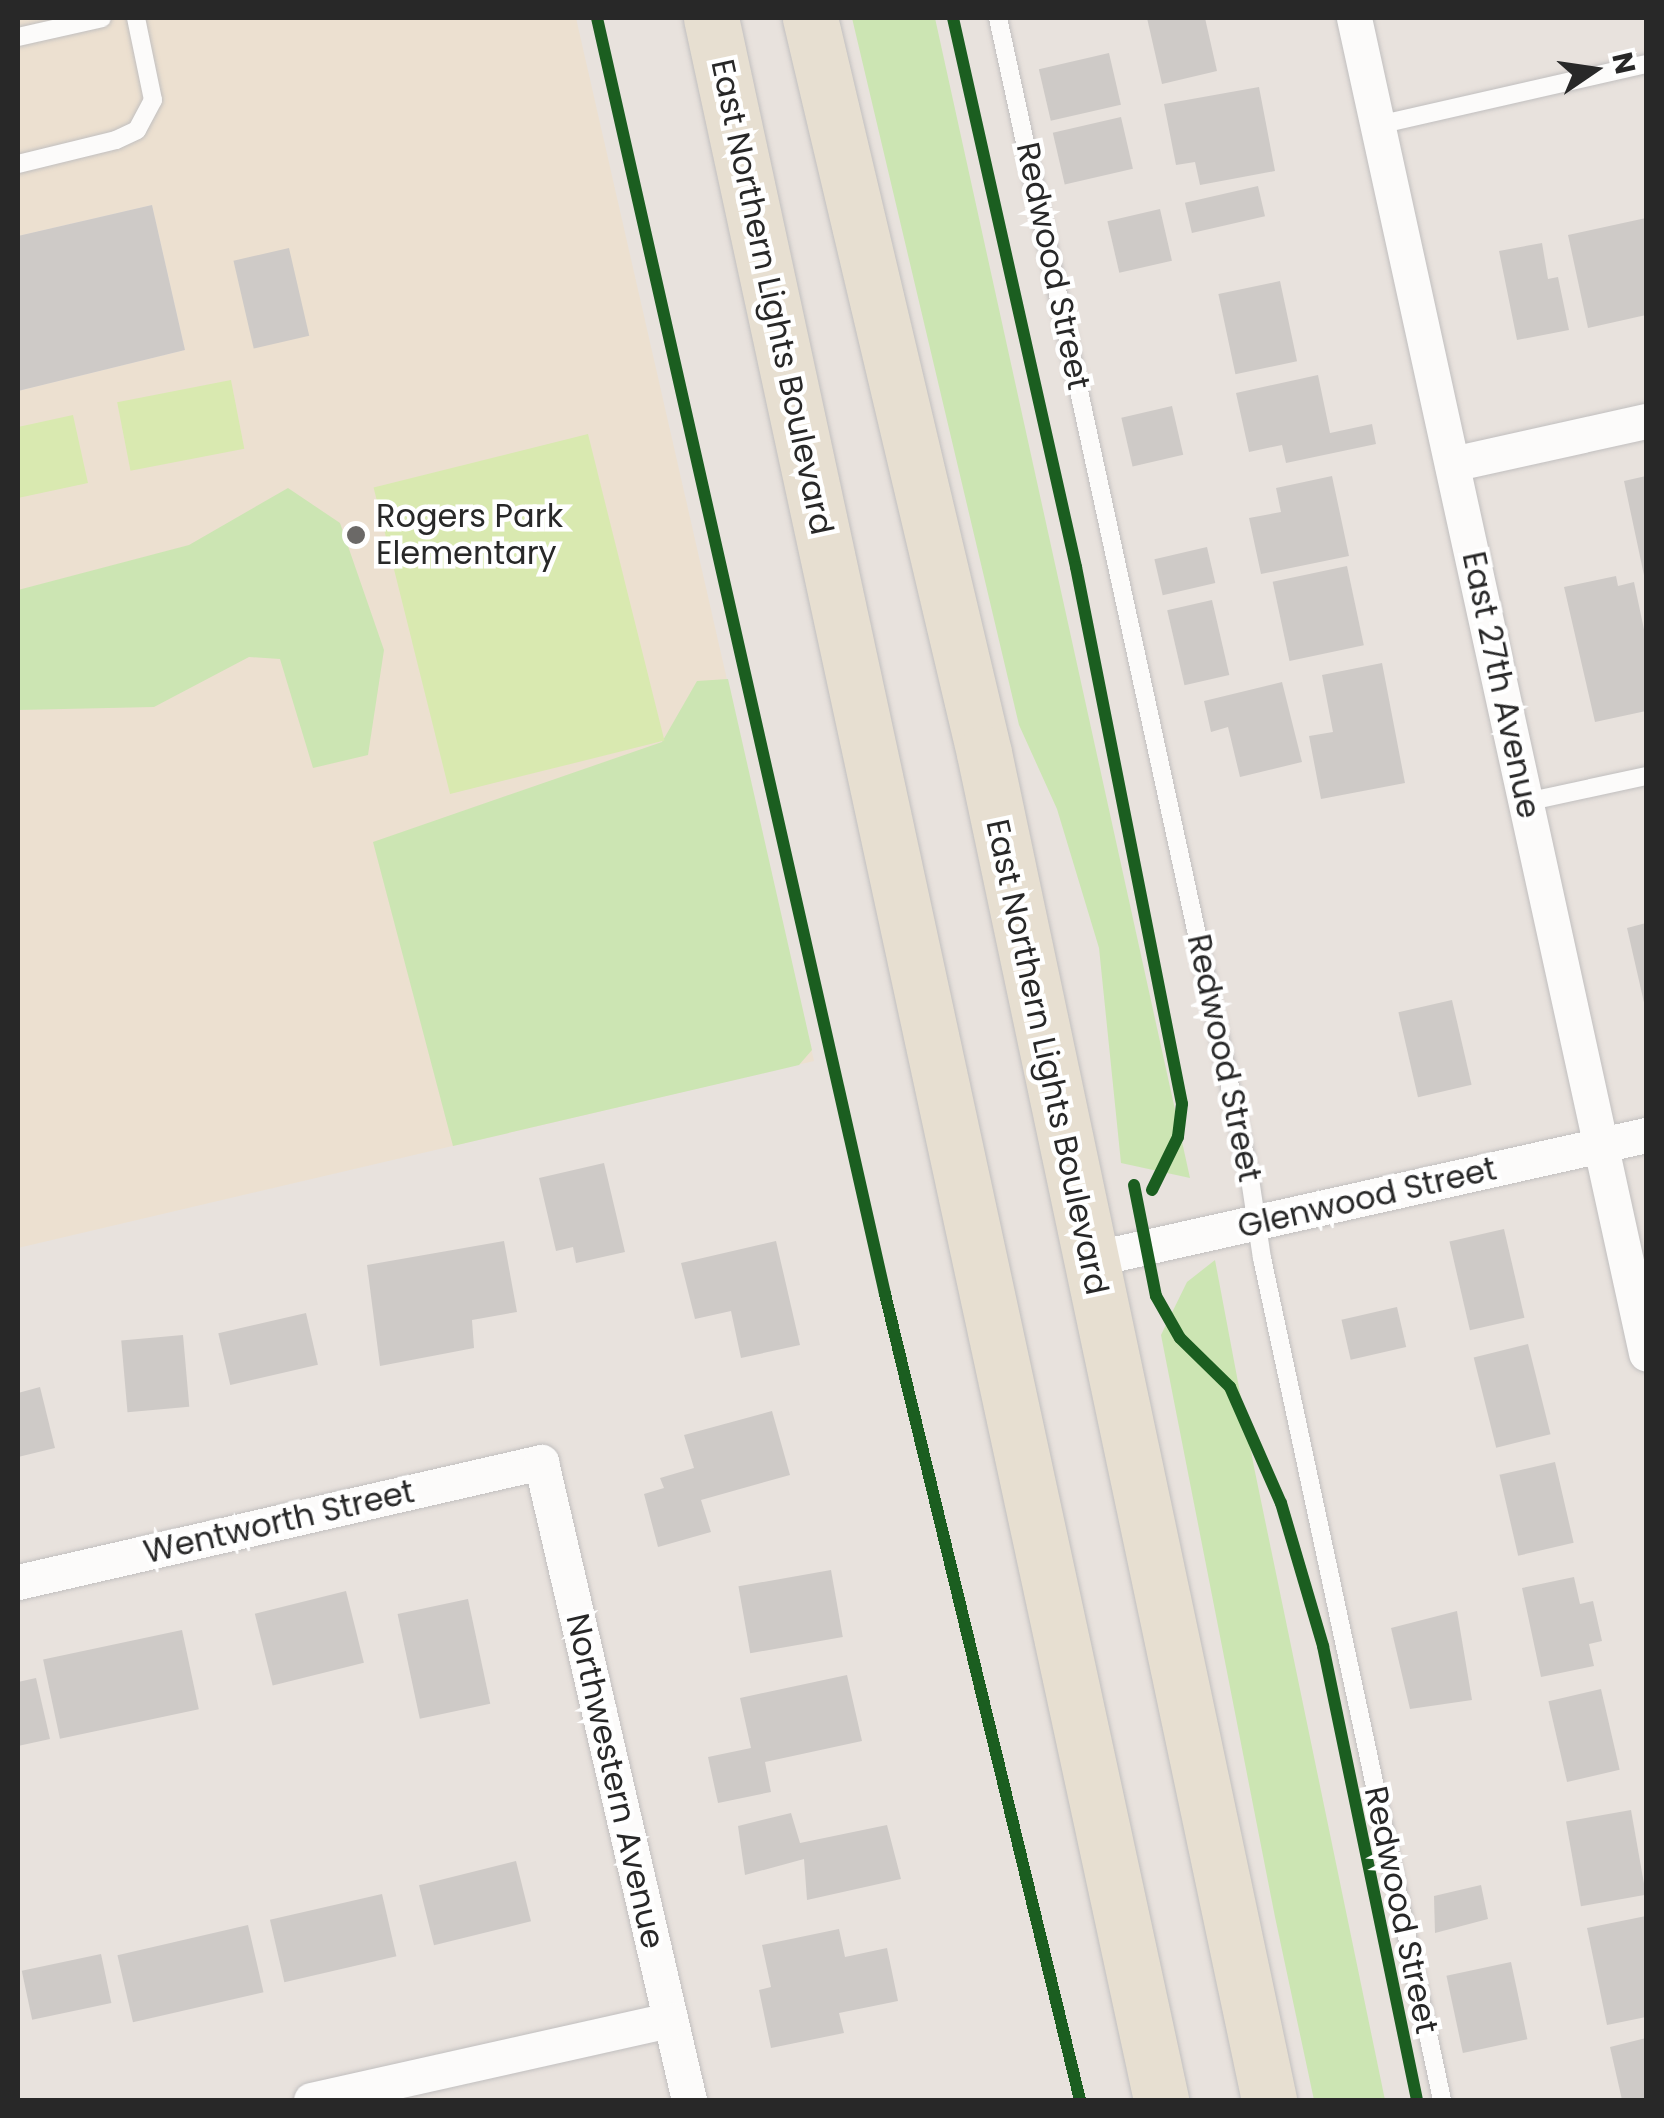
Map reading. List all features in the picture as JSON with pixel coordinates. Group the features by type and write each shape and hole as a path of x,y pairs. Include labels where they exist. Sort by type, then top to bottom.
{"main road":[{"name":"East Northern Lights Boulevard","path":"711,18 1161,2100"},
{"name":"East Northern Lights Boulevard","path":"810,18 984,753 1088,1260 1269,2100"}],"street":[{"name":"East 27th Avenue","path":"1354,18 1646,1352"},
{"path":"1452,464 1646,421"},
{"name":"Glenwood Street","path":"1088,1260 1646,1135"},
{"name":"Wentworth Street","path":"18,1582 540,1462"},
{"name":"Northwestern Avenue","path":"540,1462 689,2100"},
{"path":"311,2100 670,2020"}],"lane":[{"path":"18,37 102,18"},
{"path":"18,164 116,140 138,130 153,100 136,18"},
{"name":"Redwood Street","path":"998,18 1250,1179 1256,1224 1442,2100"},
{"path":"1378,124 1646,64"},
{"path":"1526,802 1646,776"}],"shaded area":[{"name":"Rogers Park Elementary","path":"18,18 576,18 814,1061 18,1248 18,391 185,350 152,205 18,236"}],"green space":[{"path":"852,18 935,18 1190,1178 1121,1163 1099,948 1057,809 1019,725"},
{"path":"231,380 244,449 130,471 117,402"},
{"path":"73,415 88,483 18,498 18,427"},
{"path":"588,434 664,741 450,794 374,487"},
{"path":"288,488 340,523 384,650 368,755 313,768 280,659 249,657 154,707 18,710 18,590 189,545"},
{"path":"728,679 812,1050 799,1065 453,1146 373,842 662,742 697,681"},
{"path":"1215,1260 1385,2100 1314,2100 1275,1917 1161,1335 1187,1282"}],"building":[{"path":"1147,18 1205,18 1217,71 1162,84"},
{"path":"1109,53 1121,105 1051,121 1039,69"},
{"path":"1259,87 1275,171 1200,185 1195,162 1176,165 1164,104"},
{"path":"1121,117 1133,169 1065,184 1053,133"},
{"path":"1258,186 1265,216 1192,233 1185,203"},
{"path":"152,205 185,350 18,391 18,236"},
{"path":"1160,209 1172,261 1119,273 1107,221"},
{"path":"1646,218 1646,315 1588,328 1568,235"},
{"path":"1542,243 1548,279 1558,277 1569,330 1517,340 1499,251"},
{"path":"289,248 309,336 254,349 233,261"},
{"path":"1280,281 1297,361 1235,374 1218,294"},
{"path":"1318,375 1330,433 1372,424 1376,444 1286,463 1282,445 1249,452 1236,393"},
{"path":"1172,406 1183,455 1133,466 1121,418"},
{"path":"1332,476 1349,556 1261,574 1249,518 1281,512 1276,488"},
{"path":"1646,476 1646,579 1645,580 1624,481"},
{"path":"1207,547 1215,583 1163,595 1154,559"},
{"path":"1347,566 1364,645 1290,661 1273,582"},
{"path":"1616,576 1618,586 1634,582 1646,639 1646,711 1595,722 1564,587"},
{"path":"1212,600 1229,675 1185,685 1167,610"},
{"path":"1382,663 1405,783 1321,799 1309,736 1333,732 1322,675"},
{"path":"1282,682 1302,762 1240,777 1228,727 1211,732 1204,701"},
{"path":"1646,923 1646,1007 1645,1007 1627,928"},
{"path":"1452,1000 1472,1085 1418,1097 1398,1012"},
{"path":"604,1163 625,1252 576,1263 573,1247 556,1251 539,1178"},
{"path":"1504,1229 1524,1318 1470,1330 1449,1242"},
{"path":"504,1241 517,1312 472,1320 474,1348 380,1366 367,1265"},
{"path":"776,1241 800,1345 741,1358 731,1311 695,1319 681,1263"},
{"path":"1397,1307 1406,1347 1351,1360 1341,1320"},
{"path":"306,1313 318,1365 230,1385 218,1333"},
{"path":"183,1335 189,1407 128,1412 121,1340"},
{"path":"1528,1344 1550,1434 1496,1448 1474,1358"},
{"path":"40,1387 55,1448 18,1457 18,1393"},
{"path":"772,1411 790,1475 701,1500 711,1532 658,1547 644,1494 664,1488 660,1478 694,1468 684,1435"},
{"path":"1555,1462 1574,1543 1518,1556 1499,1475"},
{"path":"831,1570 843,1637 750,1653 738,1586"},
{"path":"1574,1577 1580,1604 1593,1601 1602,1641 1589,1644 1594,1666 1541,1677 1522,1588"},
{"path":"346,1591 364,1663 273,1686 255,1614"},
{"path":"468,1599 490,1704 420,1719 398,1614"},
{"path":"1457,1611 1472,1700 1410,1709 1391,1628"},
{"path":"182,1630 199,1709 60,1739 43,1660"},
{"path":"847,1675 862,1741 765,1762 771,1792 718,1803 708,1757 751,1748 740,1698"},
{"path":"36,1678 50,1739 18,1746 18,1682"},
{"path":"1601,1689 1620,1770 1567,1782 1548,1701"},
{"path":"1631,1810 1646,1895 1581,1906 1566,1821"},
{"path":"791,1813 800,1843 887,1825 901,1879 807,1900 804,1859 745,1875 738,1826"},
{"path":"516,1861 531,1921 434,1945 419,1885"},
{"path":"1481,1885 1488,1919 1435,1933 1434,1896"},
{"path":"382,1894 396,1956 284,1982 270,1920"},
{"path":"1646,1916 1646,2017 1607,2025 1587,1928"},
{"path":"248,1925 264,1992 133,2022 117,1955"},
{"path":"839,1929 845,1957 887,1948 898,2001 839,2013 844,2033 771,2048 759,1990 771,1987 762,1945"},
{"path":"101,1954 111,2003 32,2020 22,1971"},
{"path":"1511,1962 1527,2039 1463,2053 1446,1976"},
{"path":"1646,2038 1646,2100 1622,2100 1610,2047"}],"cycle path":[{"path":"597,18 885,1294 1080,2100"},
{"path":"953,18 1076,567 1182,1104 1178,1137 1152,1190"},
{"path":"1134,1185 1156,1296 1180,1338 1230,1387 1281,1503 1323,1646 1417,2100"}],"place":[{"name":"Rogers Park Elementary","path":"356,535"}]}
